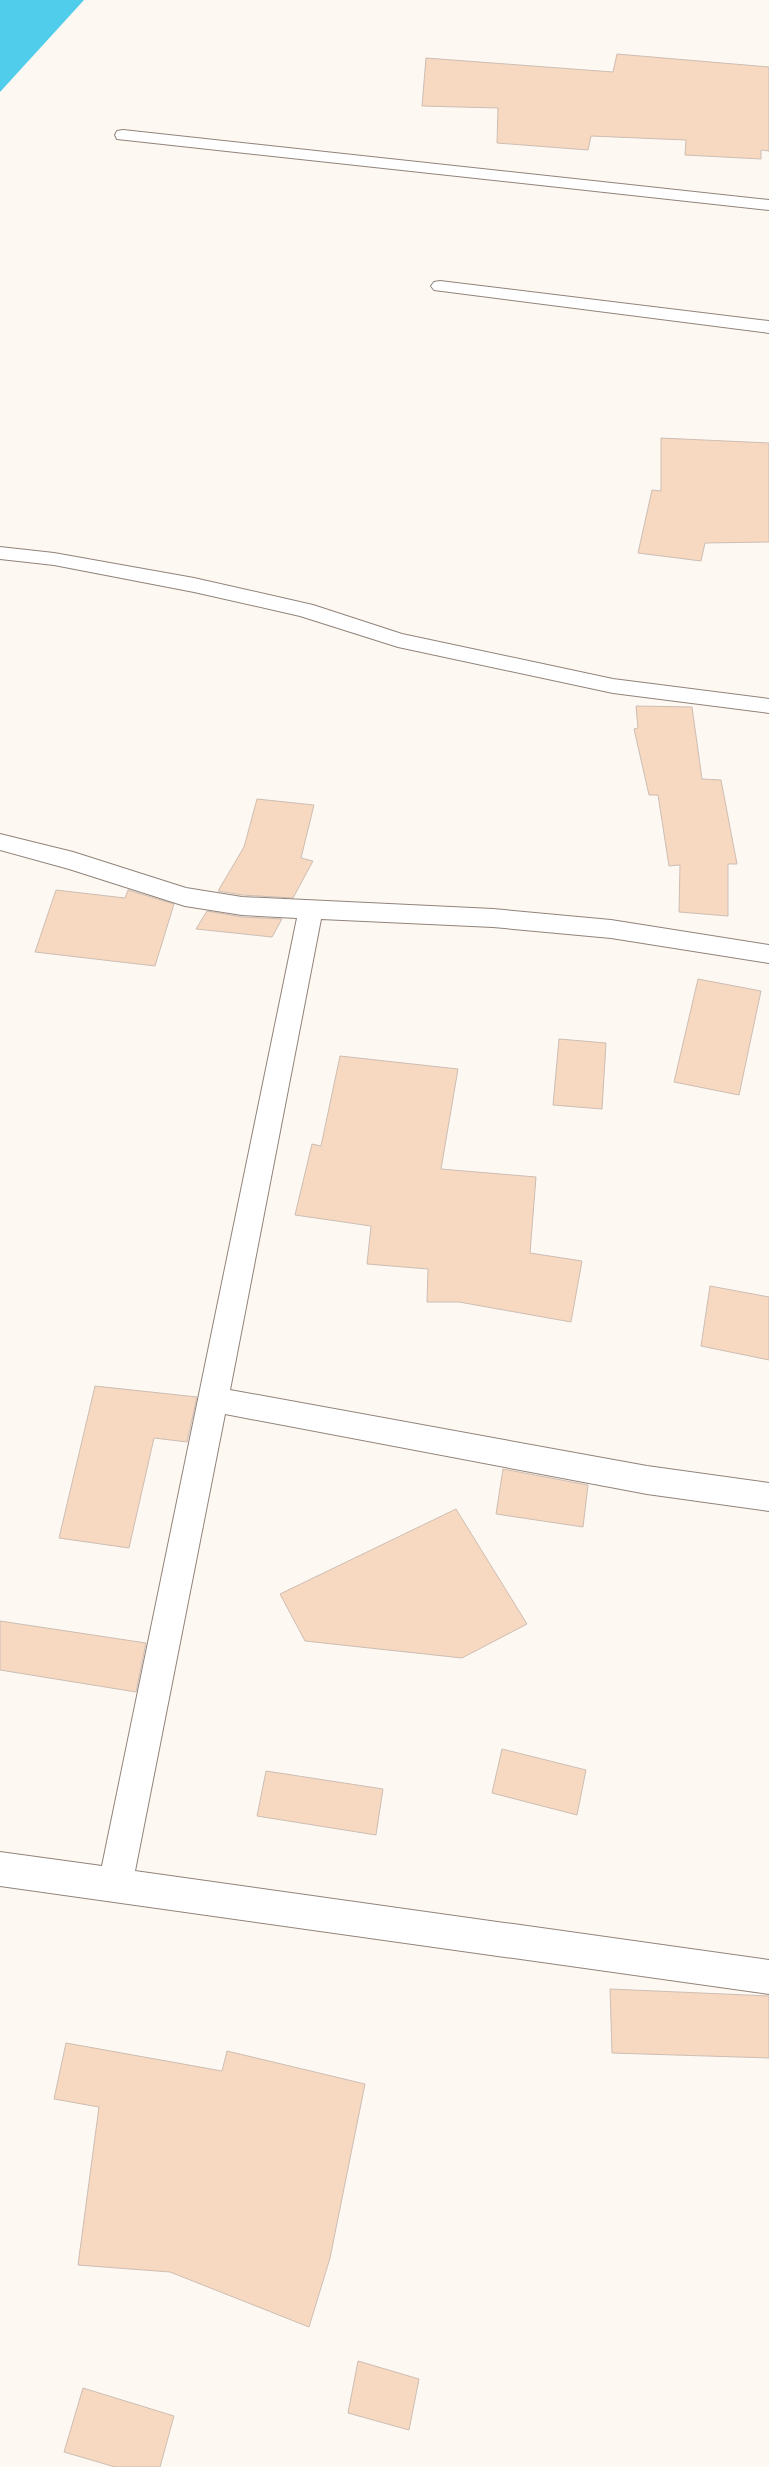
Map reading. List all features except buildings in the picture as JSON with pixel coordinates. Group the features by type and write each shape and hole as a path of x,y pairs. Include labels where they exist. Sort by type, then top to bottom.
{"street":[{"path":"123,135 769,205"},
{"path":"440,286 769,327"},
{"path":"0,552 54,559 194,585 305,610 398,640 613,686 769,706"},
{"path":"0,842 73,861 185,897 242,906 493,918 611,928 769,954"},
{"path":"115,1884 212,1399 256,1198 311,910"},
{"path":"212,1399 647,1480 769,1497"},
{"path":"0,1869 769,1977"}],"water":[{"path":"0,0 84,0 0,92"}]}
